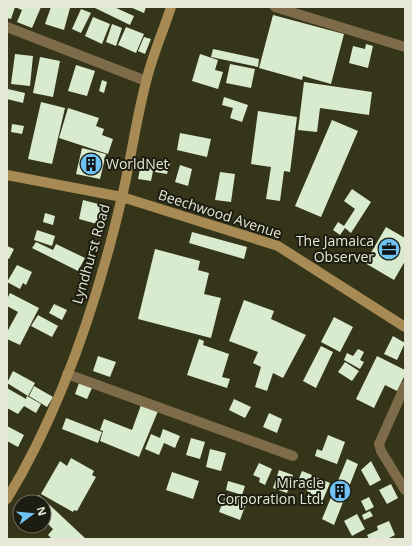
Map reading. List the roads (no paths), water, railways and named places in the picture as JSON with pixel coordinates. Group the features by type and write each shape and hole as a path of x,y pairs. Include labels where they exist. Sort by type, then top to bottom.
{"main road":[{"name":"Lyndhurst Road","path":"7,499 41,439 67,374 102,274 122,197 146,81 171,7"},
{"name":"Beechwood Avenue","path":"7,175 122,197 278,246 405,327"}],"street":[{"path":"275,7 405,47"},
{"path":"7,27 146,81"},
{"path":"67,374 293,456"},
{"path":"405,386 379,444 381,451 405,490"}],"place":[{"name":"WorldNet","path":"91,164"},
{"name":"The Jamaica Observer","path":"389,249"},
{"name":"Miracle Corporation Ltd.","path":"340,491"}]}
